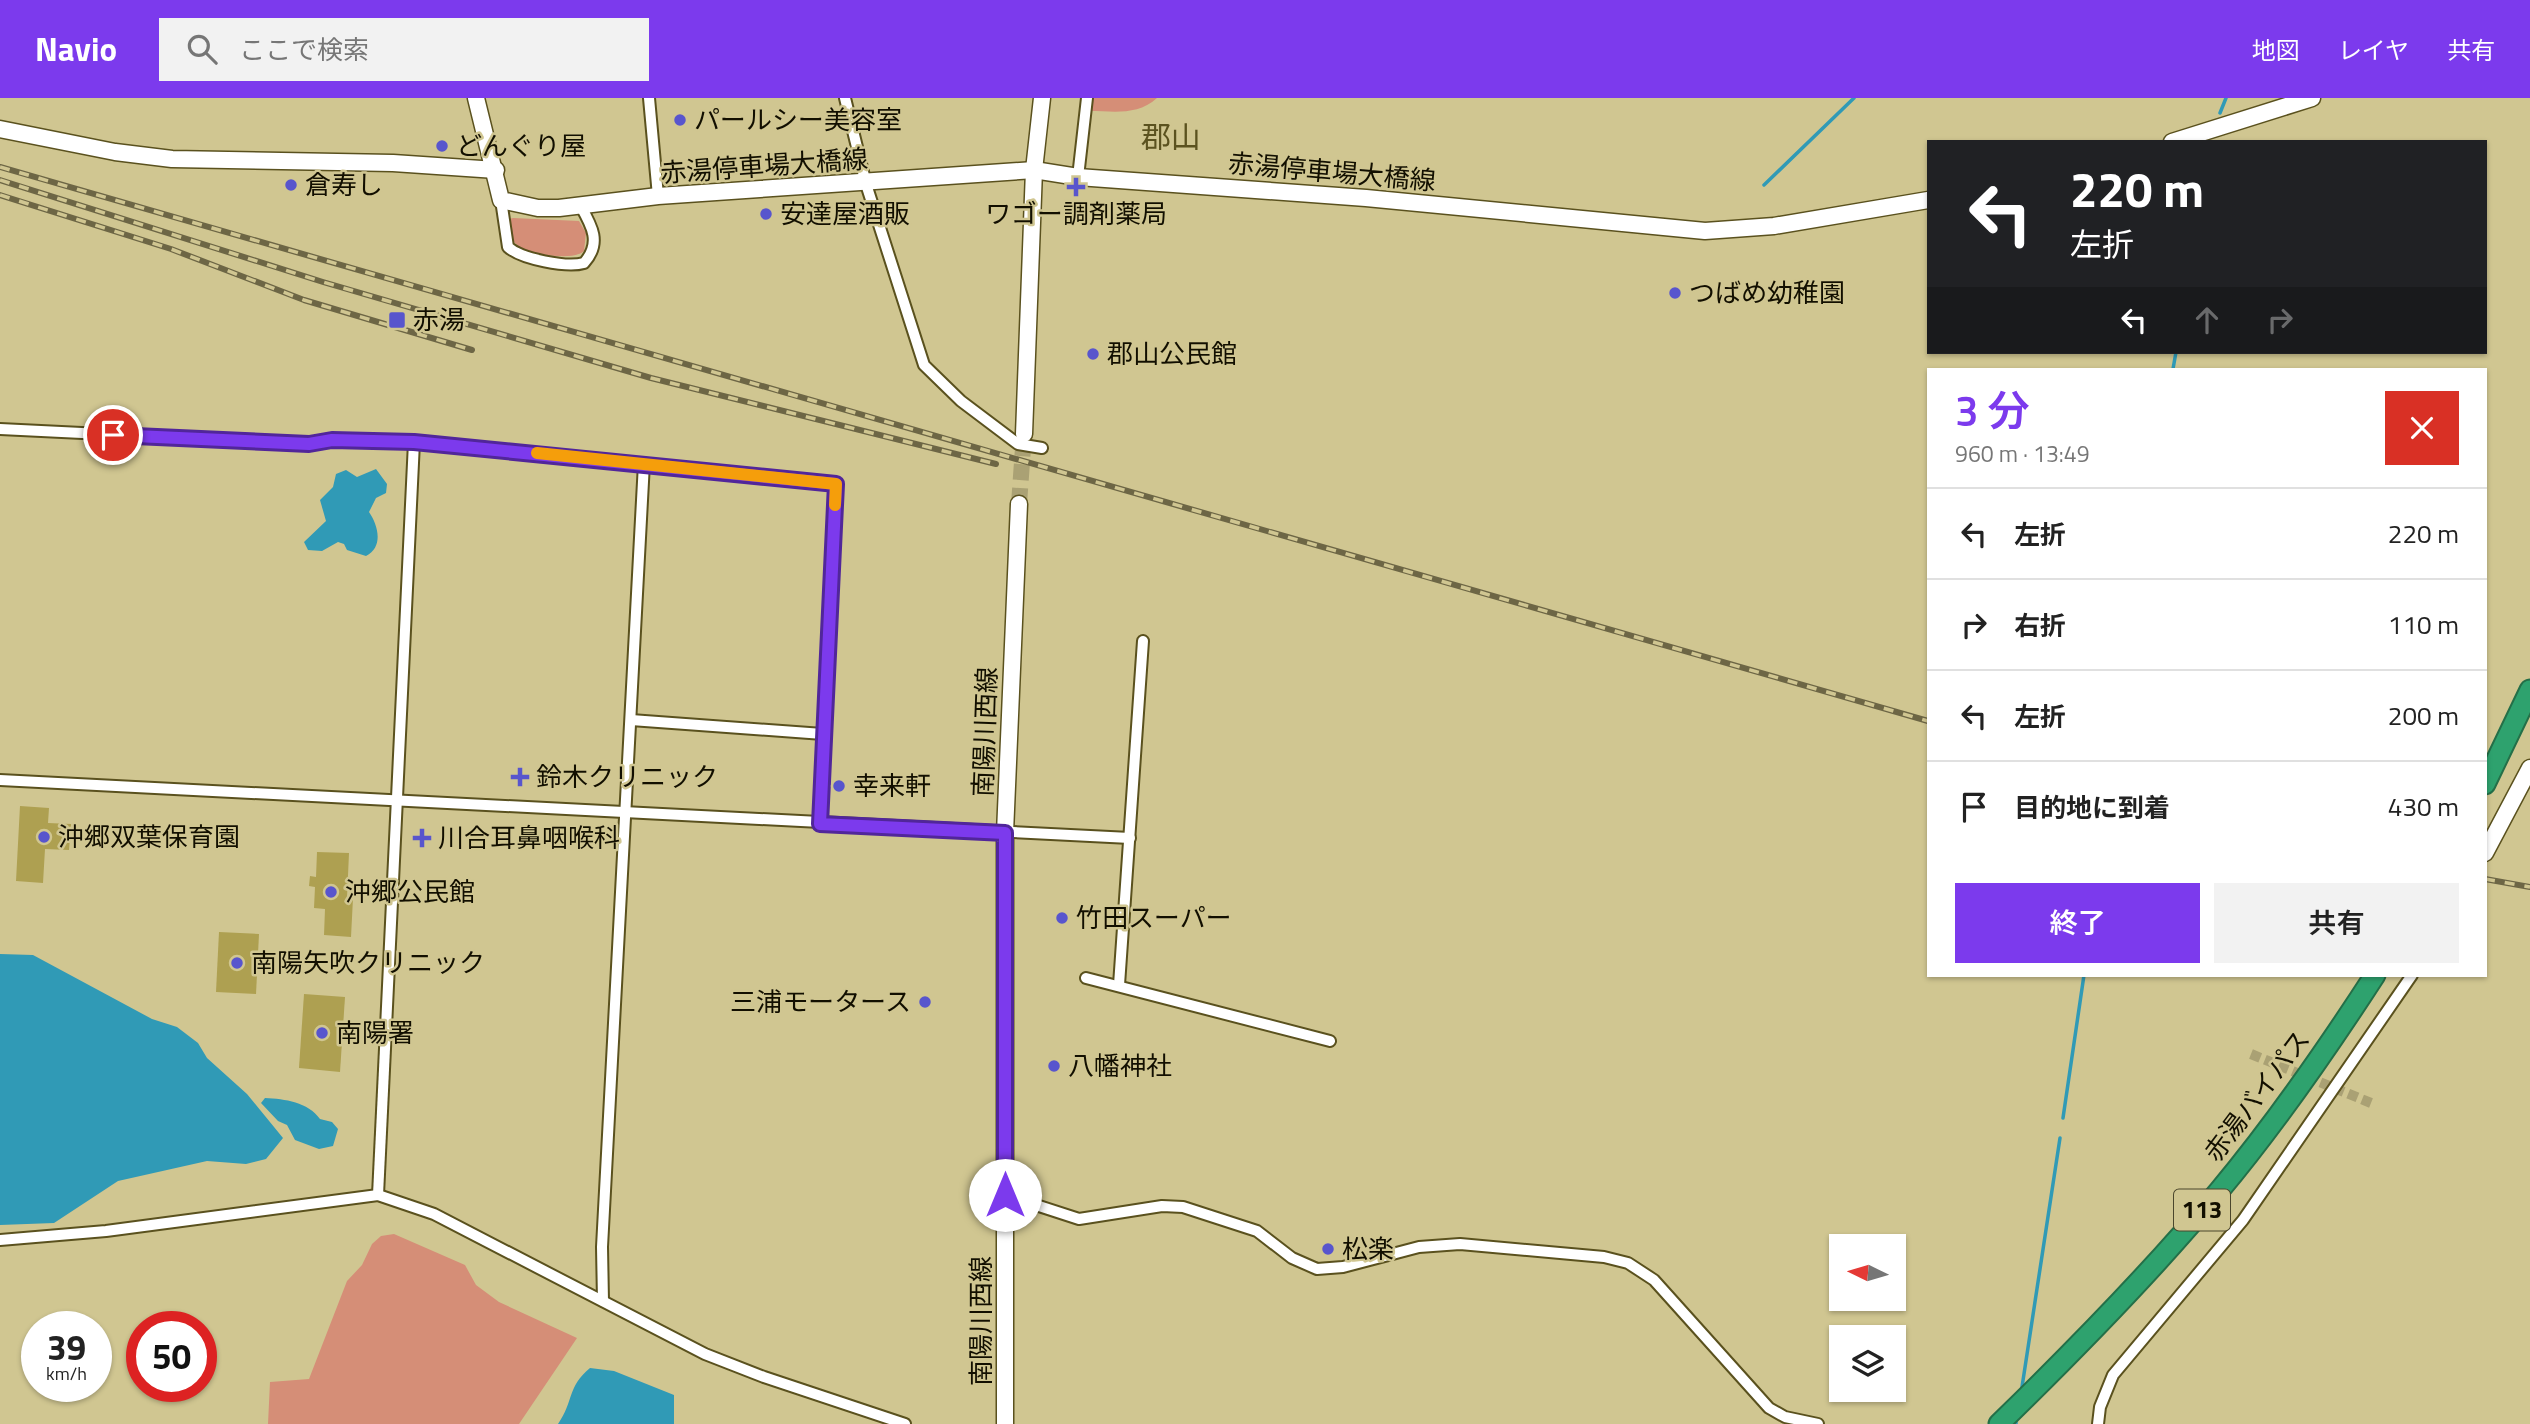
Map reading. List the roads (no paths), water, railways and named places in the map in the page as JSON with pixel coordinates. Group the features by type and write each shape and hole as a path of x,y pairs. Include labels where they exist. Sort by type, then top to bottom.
{"highway":[{"path":"2487,780 2530,690"},
{"name":"赤湯バイパス","path":"2000,1423 2076,1349 2218,1192 2282,1111 2374,977"}],"main road":[{"path":"476,98 502,200"},
{"path":"1024,434 1034,170 1042,98"},
{"path":"2178,140 2312,98"},
{"path":"0,130 115,152 172,159 393,163 496,170"},
{"name":"赤湯停車場大橋線","path":"502,200 538,208 1034,170 1078,177 1366,198 1705,231 1774,226 1927,200"},
{"name":"南陽川西線","path":"1006,1424 1005,833 1019,504"},
{"path":"2487,849 2530,768"}],"street":[{"path":"649,98 658,197"},
{"path":"845,98 866,184 925,365 961,401 1018,444 1042,448"},
{"path":"1078,177 1087,98"},
{"path":"502,200 508,247 519,253 568,266 584,264 594,247 594,230 580,205"},
{"path":"0,429 309,444 332,440 414,442 836,484 820,824"},
{"path":"378,1195 414,442"},
{"path":"603,1301 602,1247 644,463"},
{"path":"1119,985 1143,641"},
{"path":"631,720 823,734"},
{"path":"0,780 1130,838"},
{"path":"2098,1424 2102,1399 2113,1375 2243,1220 2411,977"},
{"path":"1086,978 1330,1041"},
{"path":"0,1240 106,1231 378,1195 433,1214 705,1354 764,1377 905,1424"},
{"path":"1005,1195 1079,1219 1162,1206 1183,1207 1257,1231 1292,1258 1317,1269 1343,1267 1419,1247 1460,1244 1604,1257 1628,1263 1654,1280 1769,1408 1785,1418 1818,1424"}],"water":[{"path":"376,469 387,484 386,493 376,498 369,512 378,536 372,552 366,556 347,550 344,544 338,542 322,551 308,550 304,542 326,521 320,500 333,487 336,474 346,470 357,477"},
{"path":"0,954 33,955 152,1019 177,1027 198,1043 207,1058 247,1094 283,1138 266,1159 246,1164 207,1161 118,1181 54,1223 0,1225"},
{"path":"265,1098 296,1102 320,1119 332,1122 338,1129 333,1146 319,1149 295,1140 287,1125 278,1121 261,1103"},
{"path":"590,1368 614,1371 674,1395 674,1424 558,1424 574,1388"}],"waterway":[{"path":"1764,185 1854,98"},
{"path":"2220,113 2226,98"},
{"path":"2173,368 2176,354"},
{"path":"2063,1118 2084,977"},
{"path":"2022,1387 2060,1138"}],"tunnel":[{"path":"1019,504 1024,434"},
{"path":"2251,1054 2371,1103"}],"railway":[{"path":"0,167 1927,721"},
{"path":"0,180 323,282 651,378 996,464"},
{"path":"0,195 171,249 304,300 472,350"},
{"path":"2487,879 2530,887"}],"place":[{"name":"パールシー美容室","path":"680,120"},
{"name":"どんぐり屋","path":"442,146"},
{"name":"倉寿し","path":"291,185"},
{"name":"ワゴー調剤薬局","path":"1076,187"},
{"name":"安達屋酒販","path":"766,214"},
{"name":"つばめ幼稚園","path":"1675,293"},
{"name":"赤湯","path":"397,320"},
{"name":"郡山公民館","path":"1093,354"},
{"name":"鈴木クリニック","path":"520,777"},
{"name":"幸来軒","path":"839,786"},
{"name":"沖郷双葉保育園","path":"44,837"},
{"name":"川合耳鼻咽喉科","path":"422,838"},
{"name":"沖郷公民館","path":"331,892"},
{"name":"竹田スーパー","path":"1062,918"},
{"name":"南陽矢吹クリニック","path":"237,963"},
{"name":"三浦モータース","path":"925,1002"},
{"name":"南陽署","path":"322,1033"},
{"name":"八幡神社","path":"1054,1066"},
{"name":"松楽","path":"1328,1249"}],"district":[{"name":"郡山","path":"1171,138"}]}
